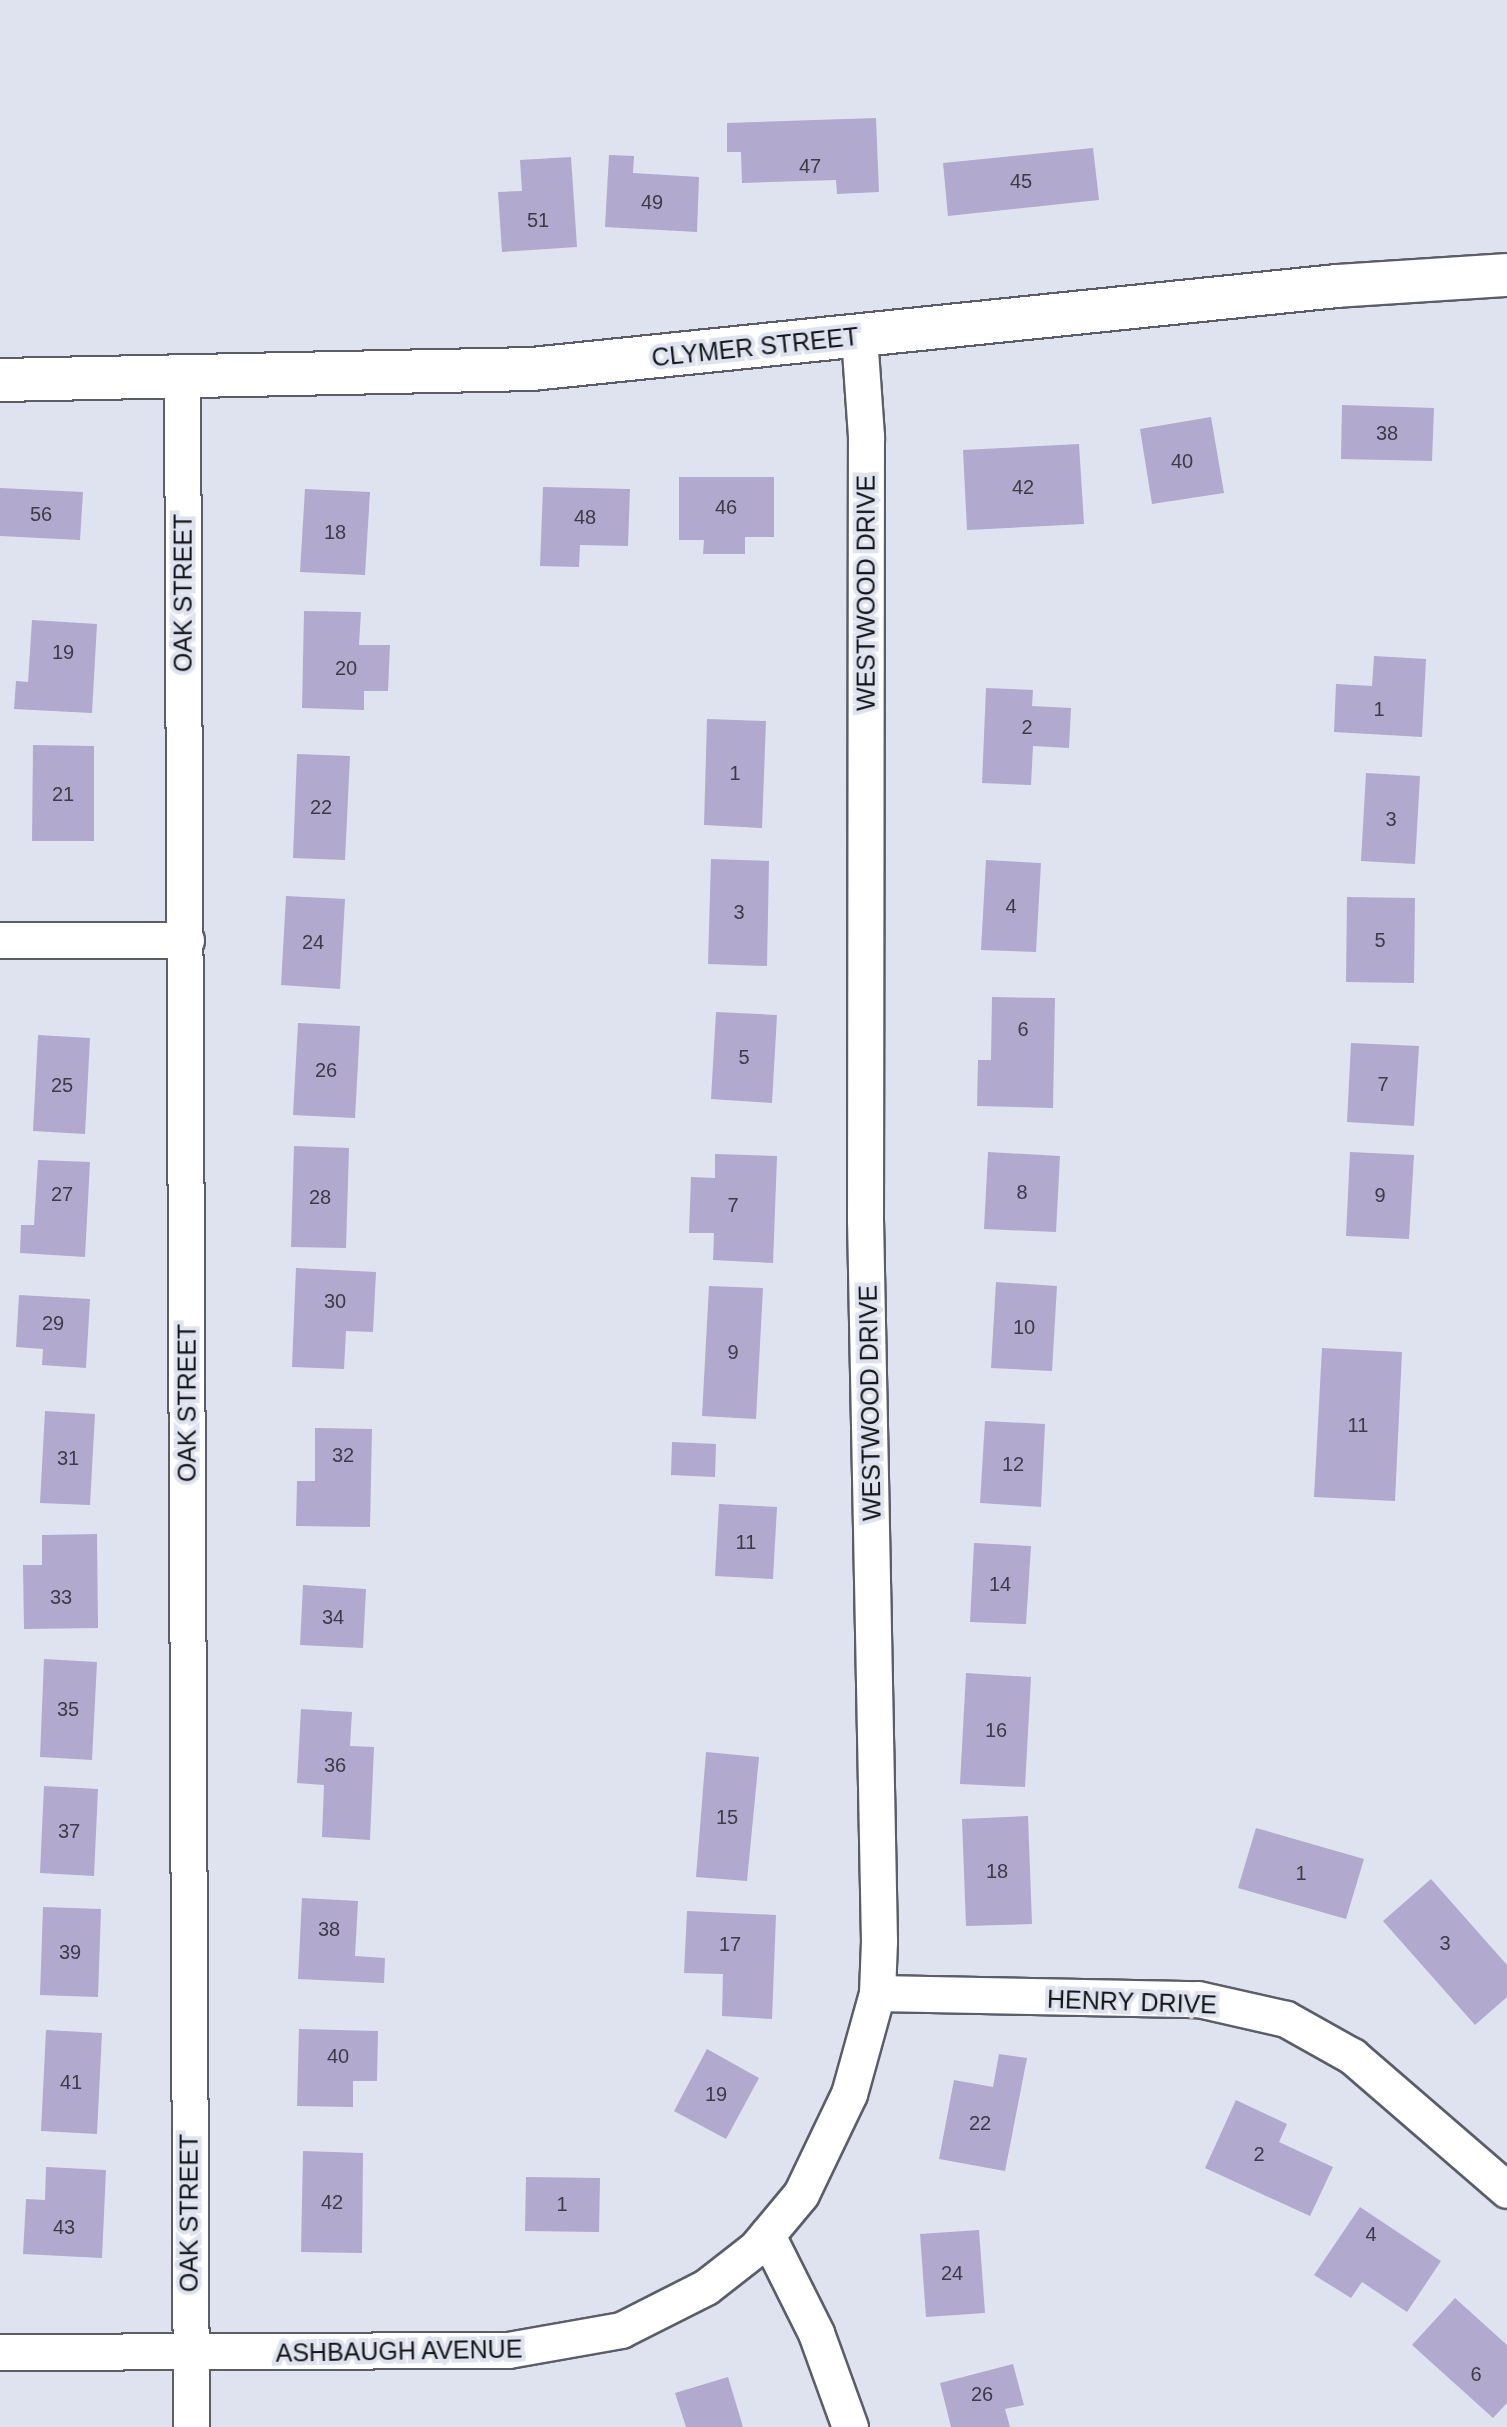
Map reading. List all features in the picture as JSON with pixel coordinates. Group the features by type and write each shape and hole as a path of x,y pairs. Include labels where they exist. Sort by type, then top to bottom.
{"street":[{"name":"CLYMER STREET","path":"0,380 532,370 1507,275"},
{"name":"WESTWOOD DRIVE","path":"768,2236 800,2194 849,2094 877,1993 866,1221 866,436 859,336"},
{"name":"OAK STREET","path":"182,379 191,2427"},
{"path":"0,940 186,940"},
{"name":"HENRY DRIVE","path":"877,1993 1198,1999 1286,2019 1352,2056 1507,2190"},
{"path":"768,2236 816,2333 850,2427"},
{"name":"ASHBAUGH AVENUE","path":"0,2352 561,2345 621,2330 706,2287 768,2236"}],"building":[{"path":"876,118 879,192 837,194 836,180 742,183 741,152 727,152 727,123"},
{"path":"1093,148 1099,200 948,216 943,163"},
{"path":"609,155 634,156 633,173 699,177 697,232 605,227"},
{"path":"571,157 577,247 502,252 498,192 522,191 520,160"},
{"path":"1342,405 1434,408 1432,461 1341,459"},
{"path":"1211,417 1224,493 1152,504 1140,429"},
{"path":"1079,444 1084,524 967,530 963,450"},
{"path":"679,477 774,477 774,537 745,537 745,554 703,554 704,540 679,540"},
{"path":"543,487 630,489 628,546 580,545 579,567 540,566"},
{"path":"0,488 83,492 80,540 0,536"},
{"path":"305,489 370,492 365,575 300,572"},
{"path":"304,611 361,612 359,645 390,645 388,691 364,691 364,710 302,708"},
{"path":"32,620 97,624 92,713 14,709 16,681 28,682"},
{"path":"1374,656 1426,659 1422,737 1334,732 1336,684 1372,686"},
{"path":"986,688 1033,690 1032,706 1071,708 1069,748 1033,746 1031,785 982,783"},
{"path":"707,719 766,721 762,828 704,825"},
{"path":"33,745 94,746 94,841 32,841"},
{"path":"297,754 350,756 345,860 293,858"},
{"path":"1366,773 1420,776 1415,864 1361,861"},
{"path":"711,859 769,861 767,966 708,964"},
{"path":"986,860 1041,863 1036,952 981,950"},
{"path":"286,896 345,899 340,989 281,985"},
{"path":"1347,897 1415,898 1414,983 1346,982"},
{"path":"992,997 1055,998 1053,1108 977,1106 978,1060 991,1060"},
{"path":"716,1012 777,1015 772,1103 711,1099"},
{"path":"298,1023 360,1026 355,1118 293,1115"},
{"path":"38,1035 90,1038 85,1134 33,1131"},
{"path":"1351,1043 1419,1046 1414,1126 1347,1122"},
{"path":"294,1146 349,1148 346,1248 291,1247"},
{"path":"988,1152 1060,1156 1056,1232 984,1229"},
{"path":"1350,1152 1414,1155 1409,1239 1346,1236"},
{"path":"715,1154 777,1156 773,1263 713,1260 714,1233 689,1233 691,1177 715,1178"},
{"path":"38,1160 90,1162 85,1257 20,1253 21,1225 34,1225"},
{"path":"296,1268 376,1272 373,1332 346,1331 344,1369 292,1367"},
{"path":"996,1282 1057,1286 1052,1371 991,1368"},
{"path":"709,1286 763,1288 756,1419 702,1416"},
{"path":"19,1295 90,1299 86,1368 42,1365 43,1349 16,1347"},
{"path":"1322,1348 1402,1352 1395,1501 1314,1497"},
{"path":"45,1411 95,1414 90,1505 40,1503"},
{"path":"985,1421 1045,1424 1041,1507 980,1503"},
{"path":"315,1428 372,1429 370,1527 296,1526 297,1481 315,1481"},
{"path":"672,1442 716,1444 715,1477 671,1475"},
{"path":"719,1504 777,1507 773,1579 715,1576"},
{"path":"97,1534 98,1628 24,1629 23,1565 42,1565 42,1535"},
{"path":"974,1543 1031,1546 1026,1624 970,1622"},
{"path":"303,1585 366,1589 363,1648 300,1645"},
{"path":"44,1659 97,1662 92,1760 40,1757"},
{"path":"966,1673 1031,1677 1025,1787 960,1784"},
{"path":"301,1709 352,1712 350,1746 374,1747 370,1840 322,1837 324,1785 297,1783"},
{"path":"706,1752 759,1757 747,1881 696,1877"},
{"path":"44,1786 98,1789 94,1876 40,1873"},
{"path":"1028,1816 1032,1924 966,1926 962,1819"},
{"path":"1256,1828 1364,1859 1346,1919 1238,1888"},
{"path":"1431,1879 1507,1965 1507,1997 1475,2025 1383,1921"},
{"path":"302,1898 358,1901 355,1956 385,1958 384,1983 298,1979"},
{"path":"43,1907 101,1909 98,1997 40,1995"},
{"path":"687,1911 776,1915 772,2019 722,2016 723,1974 684,1973"},
{"path":"299,2029 378,2031 377,2081 353,2081 353,2107 297,2106"},
{"path":"46,2030 102,2033 97,2134 41,2131"},
{"path":"707,2049 759,2078 726,2139 674,2111"},
{"path":"999,2054 1027,2058 1005,2171 939,2159 954,2080 993,2087"},
{"path":"1236,2100 1287,2124 1279,2142 1333,2167 1310,2216 1205,2168"},
{"path":"303,2151 363,2153 362,2253 301,2252"},
{"path":"46,2167 106,2170 102,2258 23,2254 26,2199 45,2200"},
{"path":"526,2177 600,2178 599,2232 525,2231"},
{"path":"1360,2207 1441,2261 1407,2312 1362,2282 1351,2298 1314,2275"},
{"path":"979,2230 985,2313 926,2317 920,2234"},
{"path":"1455,2298 1507,2345 1507,2403 1493,2418 1412,2345"},
{"path":"1013,2364 1024,2405 1005,2409 1010,2427 951,2427 940,2383"},
{"path":"728,2377 743,2427 686,2427 675,2393"}]}
